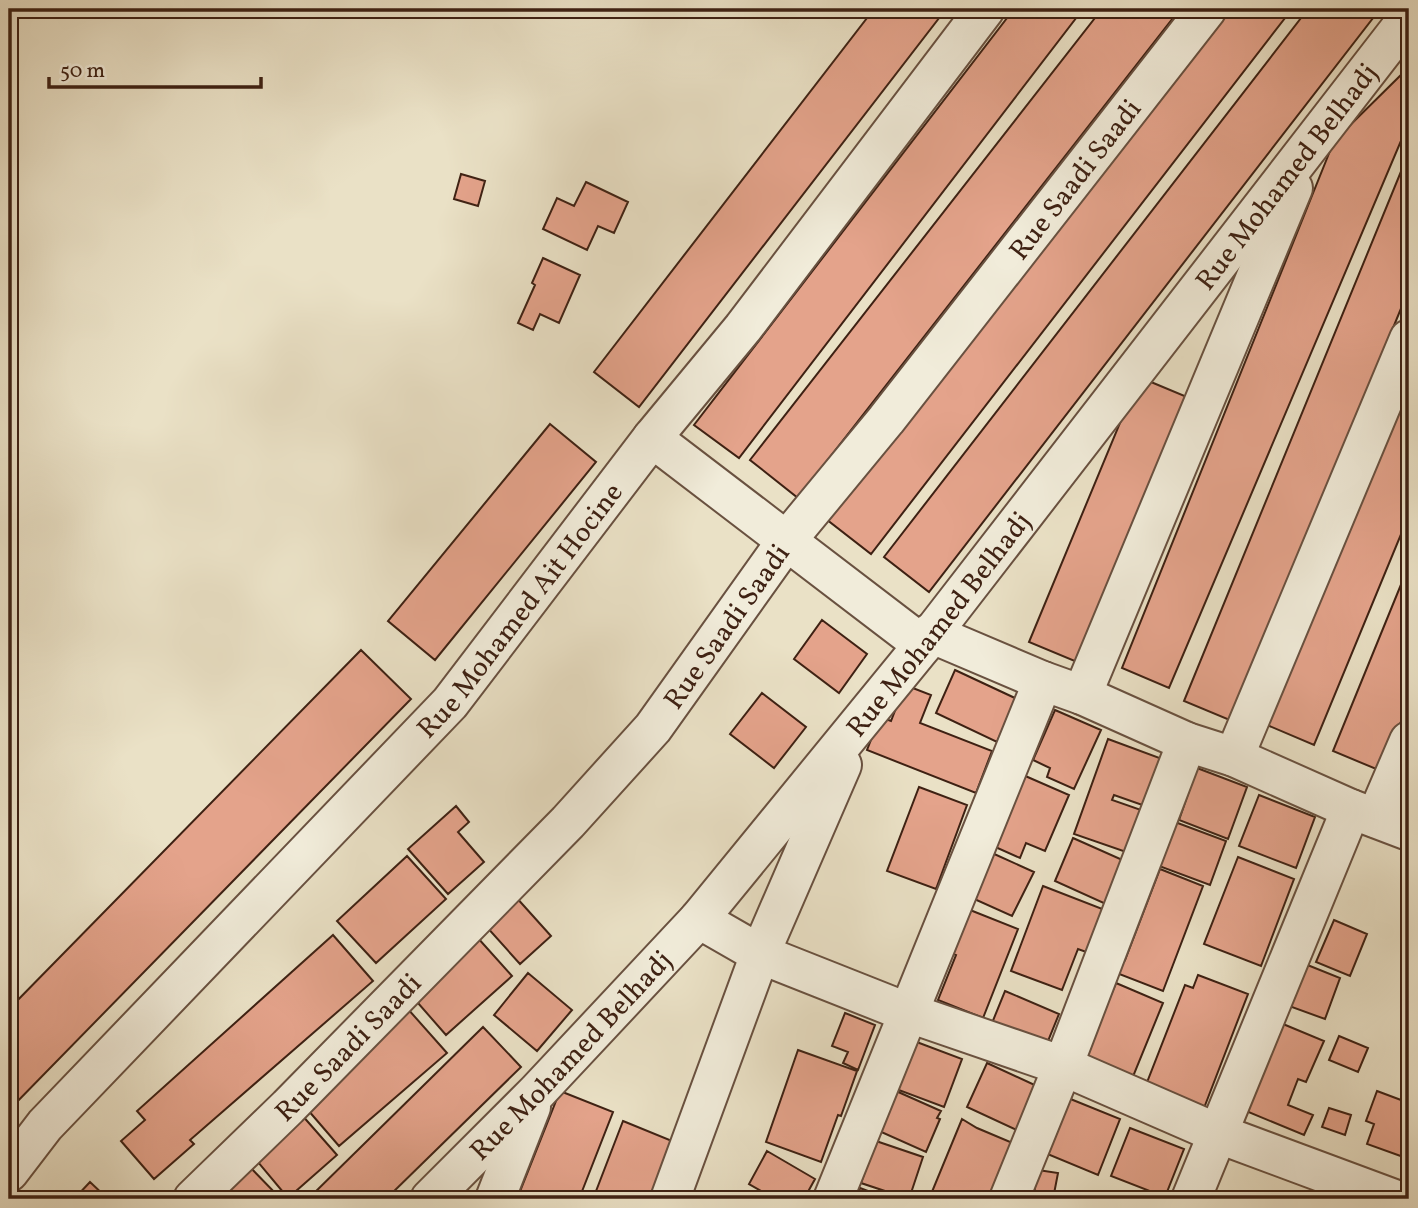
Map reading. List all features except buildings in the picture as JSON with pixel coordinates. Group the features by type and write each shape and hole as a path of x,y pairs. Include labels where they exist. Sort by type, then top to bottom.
{"street":[{"name":"Rue Mohamed Ait Hocine","path":"9,1172 45,1125 450,703 652,438 743,328 985,9"},
{"name":"Rue Saadi Saadi","path":"193,1199 288,1107 568,821 653,728 787,540 886,420 1207,9"},
{"name":"Rue Mohamed Belhadj","path":"430,1199 537,1092 699,919 927,639 1409,17"},
{"path":"1082,695 1312,140"},
{"path":"1234,757 1409,339"},
{"path":"652,438 787,540 927,639 1082,695 1187,742 1234,757 1379,819"},
{"path":"833,1199 1043,681"},
{"path":"670,1199 761,954 859,724"},
{"path":"1191,1199 1219,1134 1379,819 1409,741"},
{"path":"1009,1199 1187,742"},
{"path":"699,919 761,954 909,1013 1063,1066 1219,1134 1394,1199"},
{"path":"495,1199 537,1092"}]}
